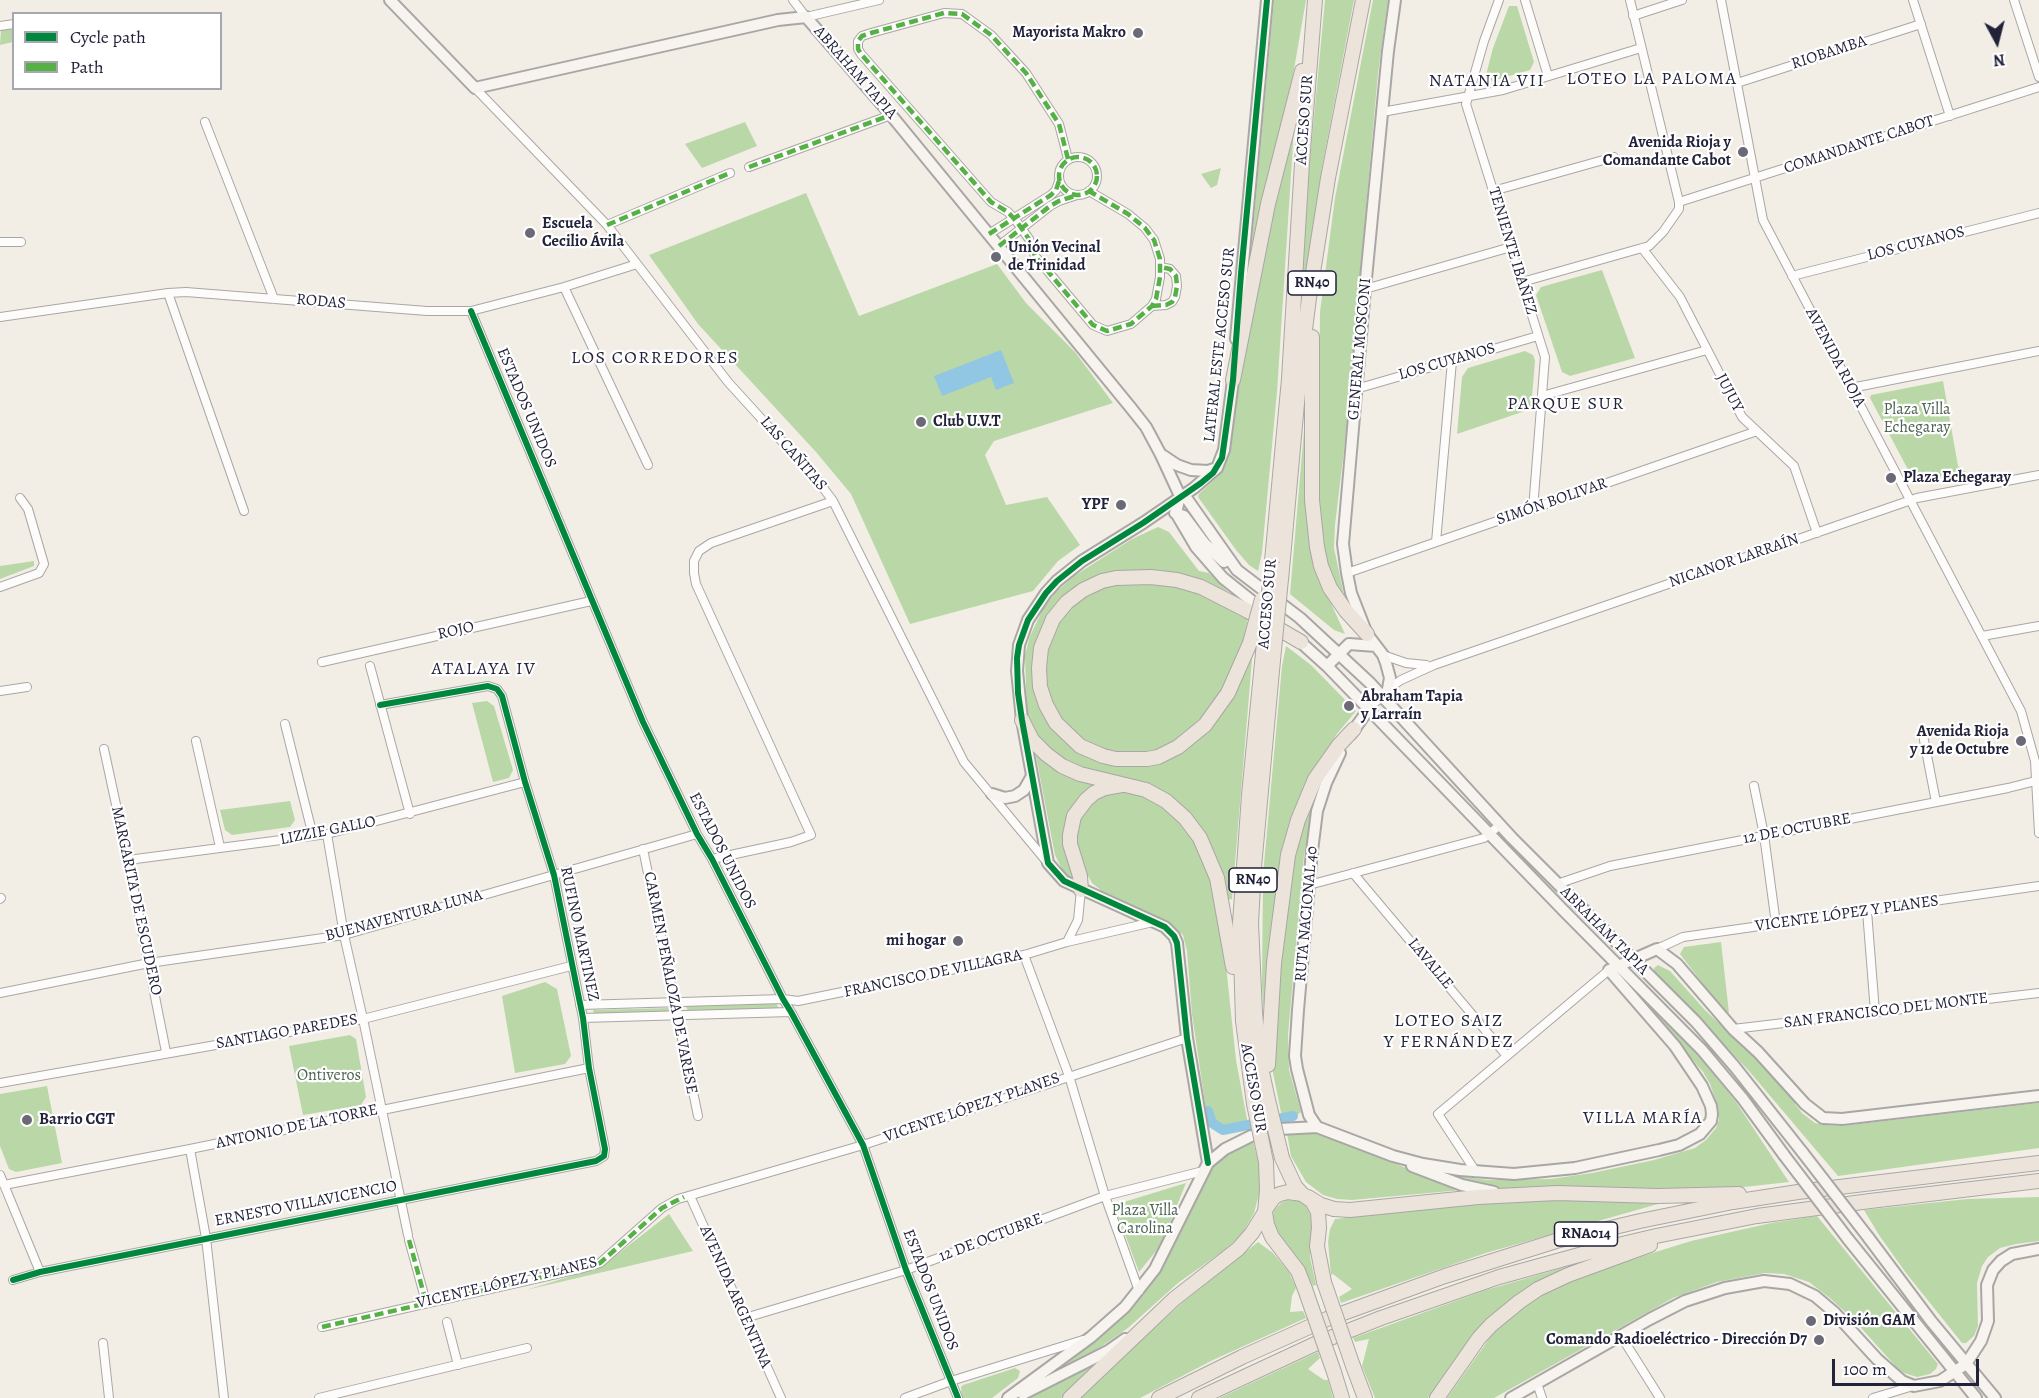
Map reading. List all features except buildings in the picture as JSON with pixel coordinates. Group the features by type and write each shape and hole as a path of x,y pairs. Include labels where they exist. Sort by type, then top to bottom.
{"highway":[{"name":"ACCESO SUR","path":"1315,0 1251,923 1255,1013 1260,1063 1268,1100 1282,1158 1289,1175 1315,1205 1318,1212 1317,1246 1324,1282 1365,1398"},
{"name":"ACCESO SUR","path":"1275,567 1313,274 1331,162 1363,0"},
{"path":"1233,381 1266,214 1313,20"},
{"path":"1313,274 1312,477 1317,547 1321,566 1330,588 1346,611 1367,634"},
{"path":"1275,567 1250,643 1228,693 1205,725 1169,753 1147,759 1116,759 1103,756 1080,746 1056,723 1046,705 1040,687 1039,668 1041,648 1053,619 1067,602 1083,590 1102,581 1116,578 1151,577 1177,580 1201,587 1231,602 1301,642"},
{"name":"ACCESO SUR","path":"1268,656 1249,795 1241,907 1240,959 1244,1040 1266,1162 1267,1225 1272,1237 1293,1264 1305,1289 1342,1398"},
{"path":"1022,720 1032,740 1062,766 1080,774 1127,784 1152,793 1175,808 1193,828 1210,859 1224,907 1244,1040"},
{"path":"1268,1100 1269,1013 1288,855 1298,820 1315,779 1354,729"},
{"path":"1081,890 1080,876 1070,844 1074,816 1094,793 1105,788 1127,784"},
{"path":"1993,1168 2039,1157"},
{"name":"RNA014","path":"1160,1398 1242,1357 1327,1319 1396,1292 1536,1247 1607,1228 1714,1205 1798,1192 2039,1162"},
{"name":"RNA014","path":"1199,1398 1332,1337 1456,1291 1597,1250 1757,1216 2039,1181"},
{"path":"1904,1197 2039,1190"},
{"path":"1070,1398 1163,1309 1238,1249 1252,1233 1274,1197 1280,1194 1288,1192 1305,1195 1321,1205 1350,1210 1557,1193 1657,1196 1798,1192"},
{"path":"1437,1398 1470,1348 1491,1325 1538,1289 1568,1275 1641,1248 1757,1216"}],"street":[{"path":"390,0 475,88"},
{"path":"793,0 806,17 879,0"},
{"name":"LATERAL ESTE ACCESO SUR","path":"1048,863 1018,693 1017,658 1023,634 1035,608 1068,571 1201,483 1217,468 1223,455 1233,381 1267,0"},
{"name":"GENERAL MOSCONI","path":"1385,692 1389,671 1367,634 1354,602 1347,573 1344,531 1382,112 1395,0"},
{"name":"TENIENTE IBAÑEZ","path":"1499,0 1484,41 1466,104 1545,357 1533,509"},
{"path":"1525,0 1548,76"},
{"path":"1522,282 1651,245 1678,211 1679,202 1630,0"},
{"path":"1634,16 1682,0"},
{"name":"AVENIDA RIOJA","path":"1721,0 1763,220 2021,711 2035,761 2039,833"},
{"path":"1913,0 1950,116"},
{"path":"2014,0 2039,77"},
{"path":"1068,159 1059,124 1026,73 991,35 962,14 944,13 862,36 858,41 861,54 991,202 1008,212 1022,228 1035,256 1093,325 1100,330 1107,331 1131,324 1152,306 1158,288 1160,267 1158,250 1145,228 1128,214 1089,191"},
{"name":"ABRAHAM TAPIA","path":"475,88 778,20 806,17 891,115 1146,427 1180,496 1186,499 1237,570 1300,618 1338,654 1385,692 1500,825 1713,1041 1803,1153 1930,1321 1995,1398"},
{"name":"RIOBAMBA","path":"1737,83 1921,24"},
{"path":"1382,112 1503,90 1641,48"},
{"name":"COMANDANTE CABOT","path":"1679,202 2039,87"},
{"name":"LAS CAÑITAS","path":"475,88 607,225 729,382 818,481 833,501 964,762 1048,863"},
{"path":"749,167 891,115"},
{"path":"205,122 274,299"},
{"path":"989,234 1051,195 1056,190 1060,168 1068,159 1080,156 1087,158 1095,168 1096,180 1089,191 1059,201 999,246"},
{"path":"1493,191 1614,157"},
{"path":"607,225 730,173"},
{"path":"1059,181 1066,191 1077,195"},
{"name":"LOS CUYANOS","path":"1792,276 2039,213"},
{"path":"0,242 21,242"},
{"path":"1365,290 1511,247"},
{"name":"JUJUY","path":"1642,248 1680,297 1742,417 1794,466 1817,533"},
{"name":"RODAS","path":"0,317 186,292 427,311 471,310 564,287 637,264"},
{"path":"1152,306 1166,305 1175,297 1176,276 1170,269 1160,267"},
{"path":"564,287 648,465"},
{"path":"168,293 244,511"},
{"name":"ESTADOS UNIDOS","path":"471,310 643,722 697,834 862,1145 906,1270 958,1398"},
{"name":"LOS CUYANOS","path":"1356,389 1538,336"},
{"path":"1542,396 1707,350"},
{"path":"1851,387 2039,351"},
{"path":"1436,542 1452,361"},
{"name":"SIMÓN BOLIVAR","path":"1347,573 1757,431"},
{"name":"LATERAL ESTE ACCESO SUR","path":"1161,455 1191,470 1208,471 1217,468"},
{"name":"NICANOR LARRAÍN","path":"1368,710 1385,692 1408,675 1434,665 1910,501 2039,475"},
{"path":"1176,513 1180,496"},
{"path":"0,587 39,573 44,564 28,509 20,498"},
{"path":"712,859 791,842 811,834 696,584 694,561 699,551 711,543 833,501"},
{"path":"1157,513 1176,513 1185,516 1212,552 1237,570"},
{"name":"ABRAHAM TAPIA","path":"1176,513 1196,548 1207,562 1327,666 1614,968 1696,1044 1725,1076 1848,1239 1976,1398"},
{"name":"ROJO","path":"322,662 591,600"},
{"path":"1982,636 2039,626"},
{"name":"NICANOR LARRAÍN","path":"1338,654 1349,645 1379,651 1406,663 1434,665"},
{"path":"1327,666 1338,654"},
{"path":"370,666 410,814"},
{"name":"RUFINO MARTINEZ","path":"380,705 488,686 497,688 502,696 525,782 554,875 583,1017 589,1068 605,1149 604,1156"},
{"path":"0,691 27,687"},
{"name":"RUTA NACIONAL 40","path":"1317,1127 1309,1115 1302,1094 1295,1056 1315,826 1321,796 1335,762 1368,710"},
{"path":"285,724 313,836"},
{"path":"1924,740 1936,802"},
{"path":"196,741 220,847"},
{"name":"MARGARITA DE ESCUDERO","path":"104,749 166,1052"},
{"path":"992,794 1005,798 1015,796 1024,790 1032,775"},
{"name":"12 DE OCTUBRE","path":"1557,884 1610,866 2037,780"},
{"name":"LIZZIE GALLO","path":"128,860 327,834 525,782"},
{"path":"1754,786 1764,835 1776,924"},
{"path":"1309,885 1484,838 1500,825"},
{"path":"327,834 344,935 399,1199 426,1302"},
{"name":"BUENAVENTURA LUNA","path":"0,993 149,963 344,935 697,834"},
{"name":"CARMEN PEÑALOZA DE VARESE","path":"643,849 698,1116"},
{"path":"1048,863 1064,881 1154,921 1169,931 1177,943 1187,1038 1206,1167"},
{"name":"LAVALLE","path":"1353,873 1507,1056"},
{"name":"VICENTE LÓPEZ Y PLANES","path":"1657,949 1683,937 2039,886"},
{"path":"1067,942 1078,920 1081,890"},
{"path":"1867,911 1875,1012"},
{"name":"FRANCISCO DE VILLAGRA","path":"580,1005 783,999 798,1001 1024,955 1154,921"},
{"path":"1476,1172 1438,1114 1614,968 1657,949 1677,964 1733,1029 1758,1052 1805,1104 1828,1119 2039,1096"},
{"path":"1024,955 1069,1076 1105,1196 1139,1291"},
{"name":"SANTIAGO PAREDES","path":"0,1083 363,1019 571,966"},
{"path":"1008,1398 1091,1337 1125,1307 1155,1269 1169,1245 1206,1167 1225,1149 1251,1136 1280,1129 1317,1127 1393,1156 1423,1164 1476,1172 1514,1174 1575,1168 1679,1145 1691,1140 1707,1128 1711,1121 1711,1106 1696,1075 1614,968"},
{"name":"SAN FRANCISCO DEL MONTE","path":"1733,1029 2039,993"},
{"path":"583,1017 791,1012 798,1001"},
{"name":"VICENTE LÓPEZ Y PLANES","path":"322,1327 600,1263 662,1208 678,1199 862,1145 1187,1038"},
{"name":"ANTONIO DE LA TORRE","path":"4,1185 589,1068"},
{"path":"190,1149 206,1238 224,1398"},
{"name":"ERNESTO VILLAVICENCIO","path":"13,1280 40,1272 206,1238 596,1161 604,1156"},
{"path":"1393,1156 1424,1172 1462,1185 1512,1195"},
{"name":"12 DE OCTUBRE","path":"745,1317 906,1270 1105,1196 1206,1167"},
{"path":"0,1175 40,1272"},
{"name":"AVENIDA ARGENTINA","path":"690,1196 781,1398"},
{"path":"1873,1398 1940,1381 1966,1364 1987,1327 1987,1285 1993,1270 2012,1254 2039,1249"},
{"path":"1511,1398 1671,1308 1705,1294 1749,1283 1772,1281 1799,1287 1815,1296 1834,1312 1890,1372 1914,1386"},
{"path":"1015,1398 1108,1351 1163,1309"},
{"path":"447,1322 458,1365"},
{"path":"1621,1336 1660,1398"},
{"path":"905,1398 951,1381 1091,1337"},
{"path":"103,1343 109,1398"},
{"path":"319,1398 338,1396 527,1348"},
{"path":"1537,1383 1542,1398"}],"green space":[{"path":"1274,0 1306,0 1289,98 1250,262"},
{"path":"1325,0 1354,0 1322,167 1301,303 1305,213"},
{"path":"1373,0 1388,0 1378,73 1346,433 1335,525 1334,548 1345,600 1326,568 1318,505 1320,312 1335,198"},
{"path":"1509,6 1517,6 1534,62 1530,70 1492,81 1486,75 1493,48"},
{"path":"12,29 12,42 0,45 1,30"},
{"path":"745,122 757,146 702,168 685,144"},
{"path":"1294,128 1277,392 1262,553 1258,571 1249,565 1236,550 1198,497 1218,476 1227,460 1254,286"},
{"path":"1221,168 1217,185 1211,188 1201,174"},
{"name":"Club U.V.T","path":"806,193 859,316 997,264 1026,303 1075,352 1113,403 994,441 985,455 1006,505 1047,497 1080,545 1058,561 1033,591 910,624 851,494 816,452 698,324 649,255"},
{"path":"1602,270 1635,358 1570,376 1562,372 1536,295 1541,287"},
{"path":"1525,351 1533,355 1535,361 1531,409 1457,434 1462,377 1468,368"},
{"name":"Plaza Villa Echegaray","path":"1943,381 1958,466 1966,472 1918,481 1913,479 1870,398 1871,395"},
{"path":"1306,407 1325,590 1345,634 1334,630 1290,594"},
{"path":"1158,527 1169,532 1199,571 1209,573 1228,592 1228,595 1125,573 1050,617 1042,706 1102,760 1182,749 1253,648 1232,899 1227,900 1188,815 1074,767 1043,747 1027,718 1025,655 1030,636 1043,609 1056,592 1074,576 1132,539"},
{"path":"34,561 34,566 0,579 0,566"},
{"path":"1129,581 1190,587 1248,617 1244,639 1231,672 1221,693 1206,713 1177,740 1159,749 1138,754 1108,752 1084,742 1057,715 1049,699 1044,677 1047,646 1054,627 1070,607 1099,587"},
{"path":"1286,646 1311,665 1356,711 1336,735 1308,784 1264,1006 1262,985 1263,875 1282,666"},
{"path":"487,701 494,706 513,770 509,778 493,782 472,703"},
{"path":"1039,755 1102,782 1094,788 1065,850 1075,877 1073,881 1062,869 1055,855 1036,756"},
{"path":"1124,789 1159,802 1187,827 1209,871 1225,956 1236,1060 1248,1125 1221,1128 1213,1122 1209,1110 1206,1110 1192,1014 1187,951 1183,935 1165,920 1102,891 1092,883 1081,863 1075,841 1077,824 1083,811 1101,795"},
{"path":"1316,790 1304,855 1288,1035 1289,1070 1301,1112 1297,1115 1282,1117 1273,1073 1274,1013 1294,849"},
{"path":"290,801 295,820 290,827 232,835 225,830 220,810"},
{"path":"1721,942 1729,1013 1723,1010 1680,954 1684,947"},
{"path":"1658,965 1670,971 1705,1010 1757,1059 1796,1102 1795,1104 1802,1113 1815,1123 1842,1126 2039,1103 2039,1148 1838,1176 1749,1071 1654,971"},
{"path":"545,982 557,989 571,1056 565,1064 515,1073 502,996"},
{"path":"1629,982 1702,1060 1736,1102 1789,1182 1735,1188 1668,1191 1508,1189 1478,1185 1431,1169 1488,1180 1551,1179 1654,1160 1695,1148 1706,1140 1716,1128 1719,1120 1718,1106 1710,1084 1703,1072 1627,983"},
{"path":"776,1003 779,1009 688,1011 686,1006"},
{"path":"671,1008 672,1013 594,1015 593,1010"},
{"name":"Ontiveros","path":"350,1035 356,1039 366,1097 361,1105 303,1115 289,1046"},
{"name":"Barrio CGT","path":"47,1086 62,1163 16,1172 9,1169 0,1146 0,1094"},
{"path":"1305,1132 1322,1135 1462,1190 1352,1200 1323,1195 1306,1182 1291,1156 1287,1133"},
{"path":"1253,1141 1259,1164 1259,1194 1254,1213 1242,1234 1226,1249 1178,1283 1128,1328 1096,1350 1058,1369 1127,1313 1165,1263 1202,1184 1213,1167 1222,1156"},
{"name":"Plaza Villa Carolina","path":"1186,1183 1161,1245 1139,1272 1114,1205"},
{"path":"2039,1197 2039,1241 2000,1248 1988,1257 1982,1266 1977,1283 1978,1326 1974,1336 1966,1343 1962,1343 1906,1273 1864,1210 1967,1199"},
{"path":"1564,1198 1658,1204 1486,1253 1341,1303 1339,1297 1352,1289 1333,1274 1331,1275 1328,1242 1330,1229 1335,1219 1489,1202"},
{"path":"1287,1200 1304,1203 1311,1216 1313,1226 1310,1257 1316,1285 1313,1286 1300,1261 1278,1237 1272,1221 1274,1210"},
{"path":"669,1214 693,1251 526,1290 601,1267"},
{"path":"1817,1216 1938,1364 1930,1374 1917,1377 1898,1369 1854,1320 1809,1282 1784,1274 1765,1273 1717,1282 1673,1298 1494,1398 1447,1398 1494,1332 1524,1306 1555,1288 1595,1271 1691,1241 1771,1223"},
{"path":"1258,1242 1273,1253 1289,1272 1296,1288 1292,1296 1290,1312 1303,1311 1306,1318 1213,1360 1140,1398 1077,1398 1182,1303"},
{"path":"1576,1264 1469,1341 1428,1398 1375,1398 1362,1366 1369,1339 1355,1342 1353,1338 1486,1290"},
{"path":"1318,1352 1320,1358 1308,1369 1324,1380 1328,1380 1333,1398 1219,1398"},
{"path":"1099,1361 1061,1398 1025,1398"},
{"path":"1015,1368 1020,1371 1018,1378 992,1398 962,1398 961,1387 963,1385"}],"water":[{"path":"1001,350 1014,383 996,390 991,377 942,396 934,376"}],"waterway":[{"path":"1208,1111 1212,1123 1223,1130 1293,1116"}],"marked path":[{"path":"1068,159 1059,124 1026,73 991,35 962,14 944,13 871,33 862,36 858,41 861,54 991,202 1008,212 1017,222 1029,239 1035,256 1093,325 1107,331 1131,324 1152,306 1156,299 1160,277 1160,259 1154,240 1145,228 1128,214 1089,191"},
{"path":"749,167 891,115"},
{"path":"1078,157 1092,162 1097,176 1092,190 1078,195 1064,190 1059,176 1064,162 1078,157"},
{"path":"607,225 730,173"},
{"path":"989,234 1051,195 1056,190 1059,181"},
{"path":"999,246 1050,206 1078,195"},
{"path":"1152,306 1166,305 1175,297 1176,276 1170,269 1160,267"},
{"path":"322,1327 600,1263 662,1208 684,1197"},
{"path":"409,1240 426,1302"}],"cycle path":[{"path":"1208,1163 1187,1038 1177,943 1165,927 1064,881 1048,863 1022,720 1018,693 1017,658 1028,620 1057,581 1082,561 1201,483 1213,473 1222,458 1233,380 1267,0"},
{"path":"471,311 643,722 697,834 783,999 863,1145 906,1270 958,1398"},
{"path":"13,1280 40,1272 596,1161 604,1156 605,1149 589,1068 583,1018 554,875 525,782 502,696 497,689 488,686 380,705"}],"place":[{"name":"Mayorista Makro","path":"1138,33"},
{"name":"Avenida Rioja y Comandante Cabot","path":"1743,152"},
{"name":"Escuela Cecilio Ávila","path":"530,233"},
{"name":"Unión Vecinal de Trinidad","path":"996,257"},
{"name":"Club U.V.T","path":"921,422"},
{"name":"Plaza Echegaray","path":"1891,478"},
{"name":"YPF","path":"1121,505"},
{"name":"Abraham Tapia y Larraín","path":"1349,706"},
{"name":"Avenida Rioja y 12 de Octubre","path":"2021,741"},
{"name":"mi hogar","path":"958,941"},
{"name":"Barrio CGT","path":"27,1120"},
{"name":"División GAM","path":"1811,1321"},
{"name":"Comando Radioeléctrico - Dirección D7","path":"1819,1340"}],"district":[{"name":"LOTEO LA PALOMA","path":"1652,80"},
{"name":"NATANIA VII","path":"1487,82"},
{"name":"LOS CORREDORES","path":"655,359"},
{"name":"PARQUE SUR","path":"1566,405"},
{"name":"ATALAYA IV","path":"484,670"},
{"name":"LOTEO SAIZ Y FERNÁNDEZ","path":"1449,1032"},
{"name":"VILLA MARÍA","path":"1643,1119"}]}
